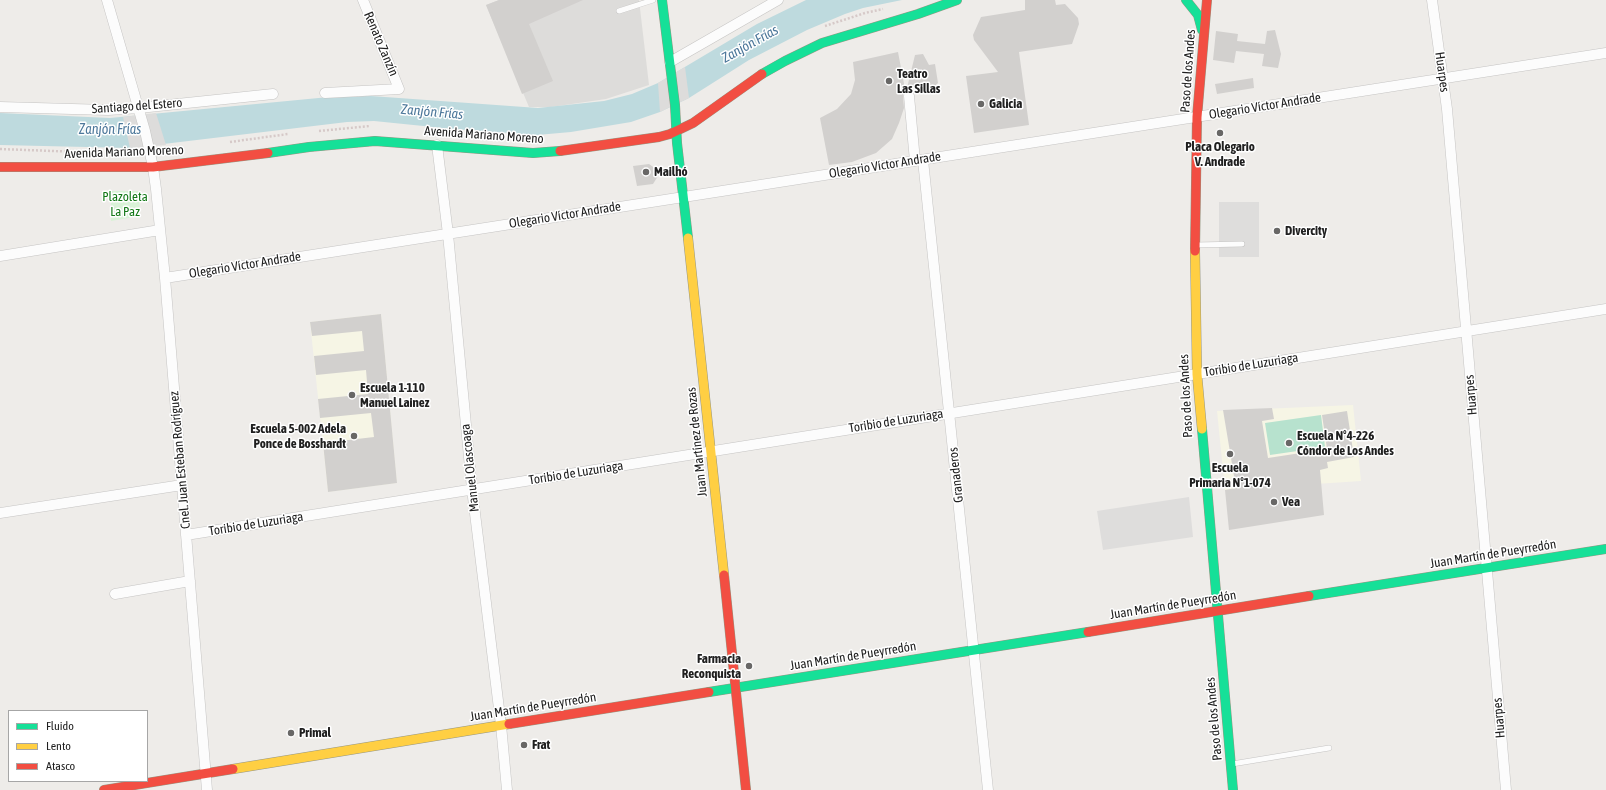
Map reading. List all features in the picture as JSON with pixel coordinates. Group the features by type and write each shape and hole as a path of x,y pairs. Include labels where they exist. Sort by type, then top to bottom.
{"street":[{"name":"Cnel. Juan Esteban Rodríguez","path":"107,0 140,112 153,167 165,278 207,773 207,790"},
{"name":"Renato Zanzín","path":"325,93 399,89 363,0"},
{"name":"Juan Martínez de Rozas","path":"662,0 672,75 676,131 712,451 746,790"},
{"path":"670,62 778,0"},
{"name":"Avenida Mariano Moreno","path":"3,168 153,167 353,143 382,142 437,145 511,152 556,152 659,136 676,131 693,123 759,76 785,61 822,44 958,0"},
{"path":"1186,0 1198,15 1204,34"},
{"name":"Paso de los Andes","path":"1207,0 1197,117 1195,246 1197,374 1233,790"},
{"name":"Huarpes","path":"1432,0 1444,78 1506,790"},
{"name":"Olegario Víctor Andrade","path":"165,278 1606,53"},
{"name":"Santiago del Estero","path":"0,107 140,112 273,94"},
{"name":"Granaderos","path":"909,96 919,160 949,413 988,790"},
{"name":"Manuel Olascoaga","path":"437,145 448,234 472,489 501,725 507,790"},
{"path":"0,256 160,230"},
{"name":"Toribio de Luzuriaga","path":"186,535 1606,309"},
{"path":"0,513 182,484"},
{"name":"Juan Martín de Pueyrredón","path":"104,790 736,687 1606,549"},
{"path":"115,594 190,581"}],"lane":[{"path":"619,11 653,0"},
{"path":"1195,246 1242,244"},
{"path":"1230,765 1329,748"}],"shaded area":[{"path":"499,0 639,0 649,85 606,99 551,107 529,107 486,5"},
{"path":"1219,202 1259,202 1259,257 1219,257"},
{"path":"381,314 397,483 328,492 310,322"},
{"name":"Escuela N°4-226 Cóndor de Los Andes","path":"1353,405 1361,481 1225,490 1217,411"},
{"path":"1189,497 1193,537 1103,550 1097,511"}],"green space":[{"name":"Plazoleta La Paz","path":"111,191 139,191 140,216 111,221"},
{"path":"1321,415 1325,447 1270,455 1265,423"}],"water":[{"name":"Zanjón Frías","path":"806,0 902,0 863,8 807,30 749,60 689,98 660,112 631,122 571,132 537,135 453,129 374,121 347,122 130,148 0,145 0,113 110,118 329,97 371,96 538,108 604,101 632,94 658,83 757,24"}],"pier":[{"path":"685,67 689,98 660,112 658,83"},
{"path":"156,113 166,145 130,148 123,117"}],"building":[{"path":"499,0 583,0 529,24 553,81 522,94 486,5"},
{"path":"1025,0 1055,0 1056,5 1065,4 1078,18 1079,24 1072,44 1019,52 1029,125 974,133 966,76 998,72 974,40 973,35 981,17 1025,10"},
{"path":"1275,30 1281,54 1278,68 1262,66 1264,54 1236,51 1234,63 1213,60 1216,31 1238,34 1237,41 1265,44 1267,31"},
{"path":"898,52 905,89 903,96 904,108 892,139 876,153 852,162 829,165 820,118 837,109 851,94 855,80 853,62"},
{"path":"923,54 929,65 935,64 938,83 926,93 917,86 907,88 915,55"},
{"path":"1253,78 1254,88 1217,94 1215,84"},
{"name":"Mailhó","path":"649,164 656,169 658,176 653,184 637,186 633,166"},
{"path":"381,314 397,483 328,492 323,443 374,437 371,413 320,418 318,399 368,394 366,370 316,375 314,356 364,351 362,331 312,336 310,322"},
{"path":"1272,408 1274,419 1262,421 1268,458 1327,449 1322,415 1347,411 1354,457 1327,462 1328,468 1320,470 1324,515 1229,530 1225,490 1236,488 1223,410"}],"traffic: fast":[{"path":"662,0 675,105 677,143 688,238"},
{"path":"762,74 822,43 918,14 957,0"},
{"path":"1186,0 1198,15 1202,30"},
{"path":"268,153 309,147 375,141 533,153 560,151"},
{"path":"1202,429 1233,790"},
{"path":"1309,596 1606,549"},
{"path":"709,692 1088,632"}],"traffic: slow":[{"path":"688,238 724,575"},
{"path":"1195,251 1197,374 1202,429"},
{"path":"233,769 509,724"}],"traffic: jam":[{"path":"1195,251 1197,117 1207,0"},
{"path":"560,151 659,137 670,134 693,123 762,74"},
{"path":"0,167 153,167 268,153"},
{"path":"724,575 746,790"},
{"path":"1088,632 1309,596"},
{"path":"509,724 709,692"},
{"path":"104,790 233,769"}],"place":[{"name":"Teatro Las Sillas","path":"889,81"},
{"name":"Galicia","path":"981,104"},
{"name":"Placa Olegario V. Andrade","path":"1220,133"},
{"name":"Mailhó","path":"646,172"},
{"name":"Divercity","path":"1277,231"},
{"name":"Escuela 1-110 Manuel Lainez","path":"352,395"},
{"name":"Escuela 5-002 Adela Ponce de Bosshardt","path":"354,436"},
{"name":"Escuela N°4-226 Cóndor de Los Andes","path":"1289,443"},
{"name":"Escuela Primaria N°1-074","path":"1230,454"},
{"name":"Vea","path":"1274,502"},
{"name":"Farmacia Reconquista","path":"749,666"},
{"name":"Primal","path":"291,733"},
{"name":"Frat","path":"524,745"}]}
